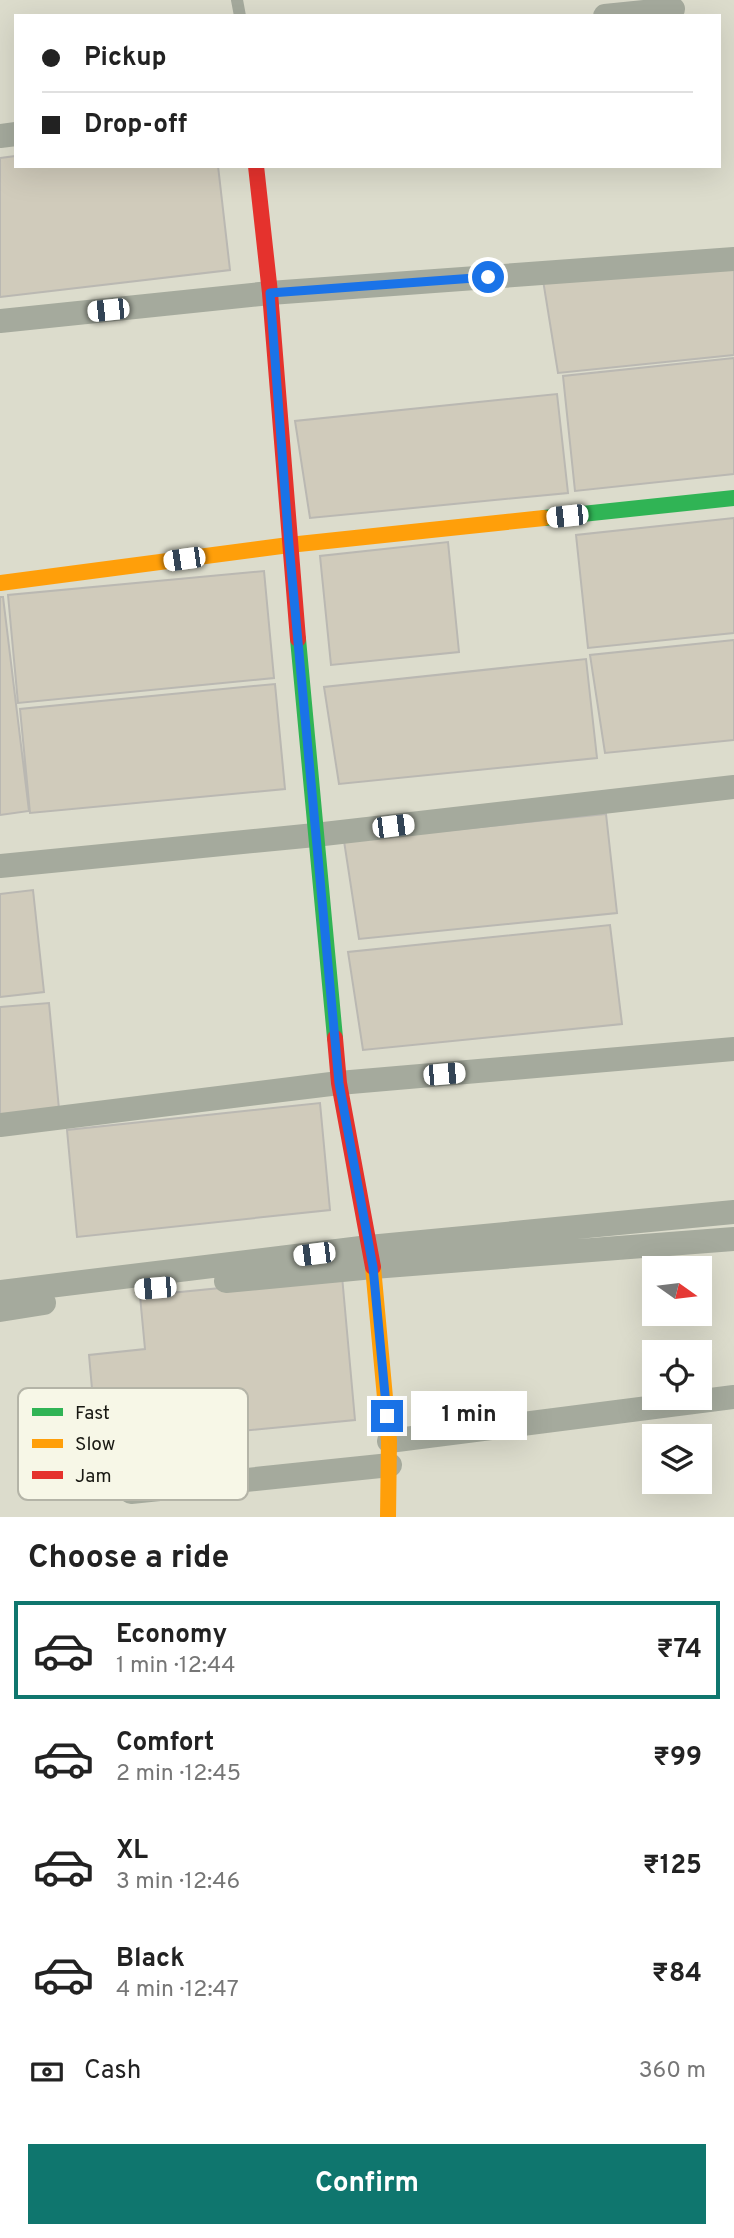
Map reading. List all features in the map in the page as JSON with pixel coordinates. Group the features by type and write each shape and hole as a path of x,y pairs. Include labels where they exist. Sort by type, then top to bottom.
{"street":[{"path":"624,14 673,9"},
{"path":"256,168 270,293 289,545 339,1083 371,1257 389,1453 388,1517"},
{"path":"0,321 270,293 734,259"},
{"path":"0,583 289,545 734,498"},
{"path":"0,866 315,835 734,787"},
{"path":"0,1125 339,1083 734,1049"},
{"path":"0,1310 371,1257 734,1212"},
{"path":"0,1292 371,1257 734,1239"},
{"path":"248,1475 734,1397"}],"shaded area":[{"path":"0,0 734,0 734,1517 0,1517"}],"building":[{"path":"14,156 14,168 218,168 230,270 0,297 0,158"},
{"path":"734,260 734,355 558,373 542,274"},
{"path":"734,358 734,474 575,491 563,376"},
{"path":"557,394 568,493 310,518 295,421"},
{"path":"734,518 734,633 588,648 576,535"},
{"path":"448,542 459,652 331,665 320,556"},
{"path":"264,571 274,678 18,703 8,595"},
{"path":"0,597 3,597 29,811 0,815"},
{"path":"734,640 734,740 605,753 590,655"},
{"path":"586,659 597,758 339,784 324,687"},
{"path":"275,684 285,789 30,813 20,709"},
{"path":"606,814 617,913 359,939 344,841"},
{"path":"33,890 44,992 0,997 0,894"},
{"path":"610,925 622,1024 363,1050 348,952"},
{"path":"49,1003 59,1109 0,1115 0,1007"},
{"path":"320,1103 330,1210 77,1237 67,1130"},
{"path":"342,1276 355,1420 248,1430 248,1388 92,1388 89,1355 145,1349 140,1296"}],"traffic: fast":[{"path":"544,518 734,498"},
{"path":"298,639 335,1038"}],"traffic: slow":[{"path":"0,583 289,545 544,518"},
{"path":"373,1267 389,1441 388,1517"}],"traffic: jam":[{"path":"256,168 270,293 298,639"},
{"path":"335,1038 339,1083 373,1267"}],"route":[{"path":"387,1416 373,1267 339,1083 289,545 270,293 488,277"}]}
